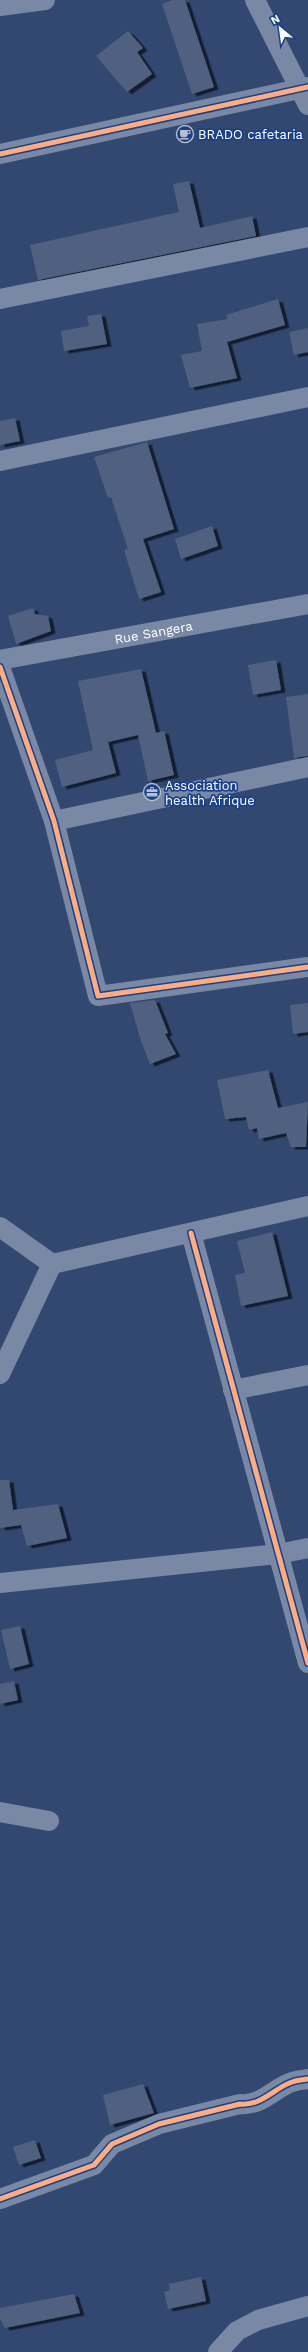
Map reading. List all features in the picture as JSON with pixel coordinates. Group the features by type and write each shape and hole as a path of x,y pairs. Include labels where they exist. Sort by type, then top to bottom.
{"street":[{"path":"0,6 45,0"},
{"path":"0,154 305,93 255,0"},
{"path":"0,299 308,237"},
{"path":"0,461 308,397"},
{"name":"Rue Sangera","path":"0,660 308,604"},
{"path":"0,667 54,821 98,996 308,967"},
{"path":"54,821 308,767"},
{"path":"0,1227 52,1264 308,1206"},
{"path":"191,1233 308,1663"},
{"path":"0,1374 52,1264"},
{"path":"233,1390 308,1375"},
{"path":"0,1583 278,1554 308,1548"},
{"path":"0,1812 49,1821"},
{"path":"0,2199 94,2165 112,2144 159,2124 240,2104 250,2105 277,2092 291,2082 308,2079"},
{"path":"218,2352 237,2331 258,2320 308,2306"}],"building":[{"path":"172,0 185,0 214,87 192,94 162,4"},
{"path":"128,31 143,48 137,52 152,74 127,92 96,56"},
{"path":"189,181 200,228 252,216 256,236 38,280 30,245 179,212 173,184"},
{"path":"278,299 285,325 227,342 237,378 190,388 181,355 202,351 197,324 228,319 226,315"},
{"path":"101,314 107,344 64,351 61,331 89,326 87,316"},
{"path":"308,328 308,352 294,355 289,332"},
{"path":"15,418 20,441 0,445 0,421"},
{"path":"147,442 174,529 143,539 161,592 139,599 124,550 128,549 111,497 108,498 94,457"},
{"path":"212,526 218,546 181,559 175,539"},
{"path":"33,608 35,614 48,616 51,631 16,644 8,616"},
{"path":"276,660 281,690 253,695 248,665"},
{"path":"141,669 156,733 164,731 174,775 148,781 138,735 108,742 116,773 62,787 55,760 93,750 78,681"},
{"path":"308,694 308,756 294,758 286,697"},
{"path":"155,1000 168,1033 165,1034 176,1054 150,1064 141,1041 130,1003"},
{"path":"308,1003 308,1032 293,1034 290,1005"},
{"path":"268,1070 278,1108 308,1102 306,1147 291,1147 286,1133 259,1139 257,1128 249,1130 246,1117 225,1119 217,1080"},
{"path":"272,1232 288,1296 241,1306 235,1275 245,1273 237,1241"},
{"path":"0,1480 9,1480 13,1510 58,1504 67,1538 27,1546 21,1525 0,1528"},
{"path":"20,1626 29,1664 10,1669 1,1630"},
{"path":"14,1681 18,1700 0,1704 0,1684"},
{"path":"143,2084 154,2113 110,2125 103,2095"},
{"path":"35,2140 41,2158 19,2165 13,2147"},
{"path":"201,2277 206,2301 168,2309 164,2292 170,2290 169,2284"},
{"path":"74,2294 80,2313 5,2328 0,2319 0,2308"}],"cycle path":[{"path":"0,154 308,87"},
{"path":"0,667 54,821 98,996 308,967"},
{"path":"191,1233 308,1663"},
{"path":"0,2199 94,2165 112,2144 159,2124 240,2104 255,2102 286,2085 296,2081 308,2079"}],"place":[{"name":"BRADO cafetaria","path":"185,134"},
{"name":"Association health Afrique","path":"152,792"}]}
